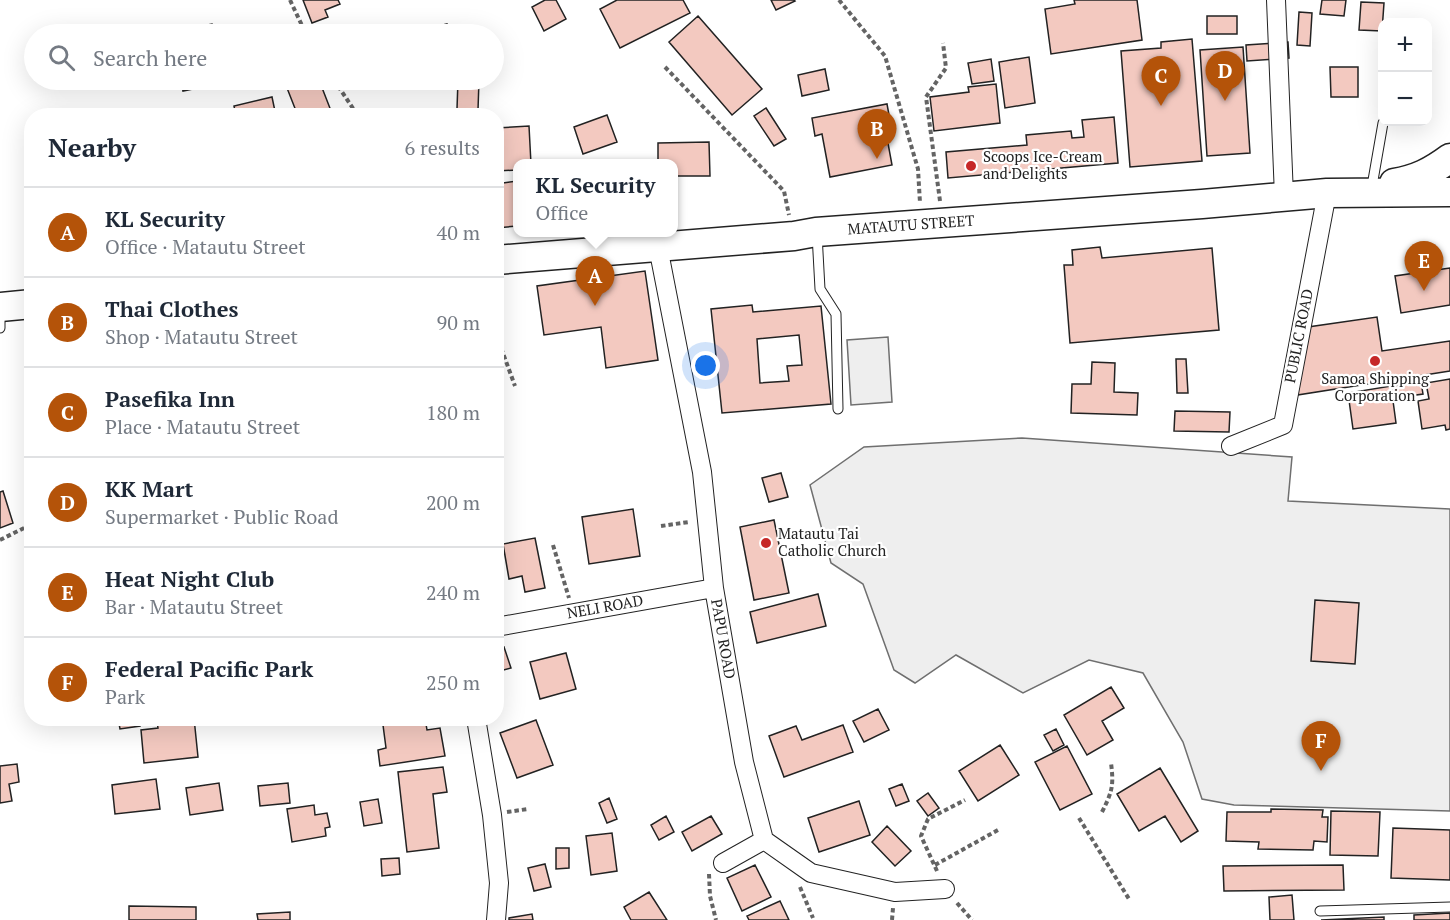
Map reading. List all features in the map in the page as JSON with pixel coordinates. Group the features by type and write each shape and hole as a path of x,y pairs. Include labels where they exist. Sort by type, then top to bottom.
{"main road":[{"name":"MATAUTU STREET","path":"1327,194 1403,182 1430,172 1450,158"},
{"name":"MATAUTU STREET","path":"504,259 1284,196 1450,192"},
{"path":"0,309 24,305"}],"street":[{"path":"1276,0 1284,196"},
{"name":"PUBLIC ROAD","path":"1231,446 1283,425 1327,194"},
{"name":"PAPU ROAD","path":"658,247 702,472 714,588 744,762 764,840"},
{"name":"NELI ROAD","path":"504,626 714,588"},
{"path":"477,726 492,815 499,883 496,920"},
{"path":"723,863 764,840 811,873 894,892 945,889"}],"lane":[{"path":"1372,186 1382,126"},
{"path":"805,234 820,289 836,314 838,409"},
{"path":"0,309 0,328"},
{"path":"1320,911 1450,907"}],"path":[{"path":"290,0 301,24"},
{"path":"839,0 885,56 932,224"},
{"path":"932,224 926,97 946,68 943,43"},
{"path":"665,67 784,191 805,234"},
{"path":"341,90 353,108"},
{"path":"504,356 515,386"},
{"path":"661,526 707,519"},
{"path":"0,540 24,528"},
{"path":"553,546 573,613"},
{"path":"1102,812 1111,794 1113,777 1111,763"},
{"path":"964,800 928,819 921,836 945,889 972,920"},
{"path":"1079,818 1129,898"},
{"path":"935,865 998,830"},
{"path":"716,920 708,875 723,863"}],"shaded area":[{"path":"888,337 892,402 851,405 847,340"},
{"path":"1022,438 1292,457 1288,501 1450,509 1450,811 1234,805 1202,799 1183,742 1143,673 1089,660 1023,693 956,655 915,683 894,670 863,584 831,563 810,485 864,447"}],"building":[{"path":"303,0 338,0 340,4 325,10 328,17 312,23"},
{"path":"545,0 556,0 566,19 544,31 532,7"},
{"path":"617,0 683,0 690,13 620,48 600,9"},
{"path":"771,0 794,0 795,1 776,10"},
{"path":"1074,0 1137,0 1142,40 1051,54 1045,9 1075,4"},
{"path":"1322,0 1346,0 1344,16 1320,14"},
{"path":"1361,2 1384,3 1383,18 1378,18 1378,31 1359,30"},
{"path":"1299,12 1312,13 1310,46 1297,45"},
{"path":"698,16 762,89 732,115 669,42"},
{"path":"1207,16 1237,16 1237,34 1207,34"},
{"path":"1192,39 1202,161 1130,167 1121,51 1161,48 1161,42"},
{"path":"1288,42 1289,58 1247,61 1246,45"},
{"path":"1243,47 1250,153 1207,156 1200,50"},
{"path":"1029,57 1035,103 1005,108 999,62"},
{"path":"991,59 994,81 972,84 968,63"},
{"path":"1330,67 1358,67 1358,97 1331,97"},
{"path":"825,69 829,90 802,96 798,75"},
{"path":"996,84 1000,123 934,131 930,97 969,92 968,87"},
{"path":"288,90 323,90 330,108 295,108"},
{"path":"458,90 479,90 478,108 457,108"},
{"path":"272,97 274,108 234,108 234,106"},
{"path":"887,104 891,126 885,127 892,165 830,177 822,134 815,136 812,118"},
{"path":"766,108 786,139 774,146 754,116"},
{"path":"607,115 617,142 583,154 574,127"},
{"path":"1114,117 1118,163 948,178 946,152 1027,145 1026,135 1071,131 1072,138 1084,137 1082,120"},
{"path":"529,126 531,159 513,159 513,170 504,171 504,128"},
{"path":"709,142 710,176 678,176 678,159 658,159 658,143"},
{"path":"513,182 513,226 504,227 504,183"},
{"path":"1100,247 1102,258 1212,248 1219,330 1070,343 1064,265 1073,265 1072,250"},
{"path":"1450,268 1450,305 1401,313 1395,276"},
{"path":"645,271 658,360 606,368 601,327 544,335 537,286"},
{"path":"752,305 753,312 821,306 831,404 722,413 711,309","holes":["799,335 802,365 787,366 789,381 760,383 757,339"]},
{"name":"Samoa Shipping Corporation","path":"1377,317 1382,351 1450,341 1450,371 1291,396 1308,327"},
{"path":"1176,359 1186,359 1188,393 1177,393"},
{"path":"1092,362 1115,363 1114,392 1138,393 1137,415 1071,413 1072,384 1091,384"},
{"path":"1450,379 1450,429 1446,430 1445,425 1422,429 1418,401 1429,399 1426,383"},
{"path":"1421,382 1423,394 1395,398 1393,386"},
{"path":"1391,386 1396,423 1353,429 1348,393"},
{"path":"1175,411 1230,412 1229,432 1174,431"},
{"path":"781,473 788,497 769,502 762,478"},
{"path":"3,491 13,523 0,528 0,492"},
{"path":"633,509 640,556 589,564 582,517"},
{"path":"774,520 789,593 754,600 740,527"},
{"path":"535,538 545,588 525,592 522,576 509,579 504,544"},
{"path":"818,594 826,626 757,643 750,612"},
{"path":"1315,600 1359,603 1355,664 1311,661"},
{"path":"504,647 511,668 504,670"},
{"path":"566,653 576,689 540,699 530,662"},
{"path":"1111,687 1124,708 1102,721 1113,740 1087,755 1064,715"},
{"path":"878,709 889,730 864,742 853,721"},
{"path":"536,720 553,765 517,778 500,733"},
{"path":"843,725 853,752 784,777 769,736 796,726 802,740"},
{"path":"119,726 140,726 120,729"},
{"path":"158,726 195,726 198,757 144,763 141,730 158,728"},
{"path":"383,726 426,726 427,730 440,728 445,756 380,766 378,750 386,748"},
{"path":"1056,729 1064,745 1053,751 1044,735"},
{"path":"1000,745 1019,775 978,801 959,771"},
{"path":"1067,746 1092,794 1060,810 1035,762"},
{"path":"17,764 19,782 9,784 12,801 0,803 0,766"},
{"path":"443,767 447,792 433,794 439,848 407,852 398,772"},
{"path":"1160,768 1198,831 1181,842 1165,816 1139,831 1117,794"},
{"path":"156,779 160,809 115,814 112,785"},
{"path":"219,783 223,810 190,815 186,788"},
{"path":"288,783 290,803 260,806 258,786"},
{"path":"902,784 909,801 896,806 889,789"},
{"path":"928,793 939,808 928,816 917,801"},
{"path":"609,798 617,819 607,823 599,803"},
{"path":"378,799 382,823 364,826 360,802"},
{"path":"859,801 870,835 819,852 808,818"},
{"path":"314,805 315,815 327,813 330,827 325,828 326,836 292,842 287,809"},
{"path":"1271,809 1323,810 1322,817 1328,817 1327,842 1314,841 1313,850 1258,849 1259,842 1226,841 1227,812 1271,812"},
{"path":"1331,811 1380,812 1378,856 1330,855"},
{"path":"666,816 674,832 659,840 651,825"},
{"path":"711,816 722,834 692,851 682,832"},
{"path":"887,826 911,851 895,866 872,842"},
{"path":"1393,828 1450,830 1450,880 1391,878"},
{"path":"612,833 617,871 591,875 586,836"},
{"path":"556,848 569,848 569,868 556,869"},
{"path":"399,858 400,874 382,876 381,859"},
{"path":"545,864 551,887 534,891 528,868"},
{"path":"755,865 771,897 742,911 727,878"},
{"path":"1343,865 1344,890 1224,891 1223,866"},
{"path":"649,892 667,920 631,920 624,907"},
{"path":"1292,895 1294,920 1270,920 1269,897"},
{"path":"780,901 789,920 749,920 747,916"},
{"path":"129,906 196,907 196,920 129,920"},
{"path":"290,912 290,920 258,920 257,914"},
{"path":"1450,913 1450,920 1414,920 1414,915"},
{"path":"532,914 533,920 509,920 509,918"},
{"path":"1384,917 1384,920 1321,920"}],"place":[{"name":"KK Mart","path":"1225,101"},
{"name":"Pasefika Inn","path":"1161,106"},
{"name":"Thai Clothes","path":"877,159"},
{"name":"Scoops Ice-Cream and Delights","path":"971,166"},
{"name":"Heat Night Club","path":"1424,291"},
{"name":"KL Security","path":"595,306"},
{"name":"Samoa Shipping Corporation","path":"1375,361"},
{"name":"Matautu Tai Catholic Church","path":"766,543"},
{"name":"Federal Pacific Park","path":"1321,771"}]}
